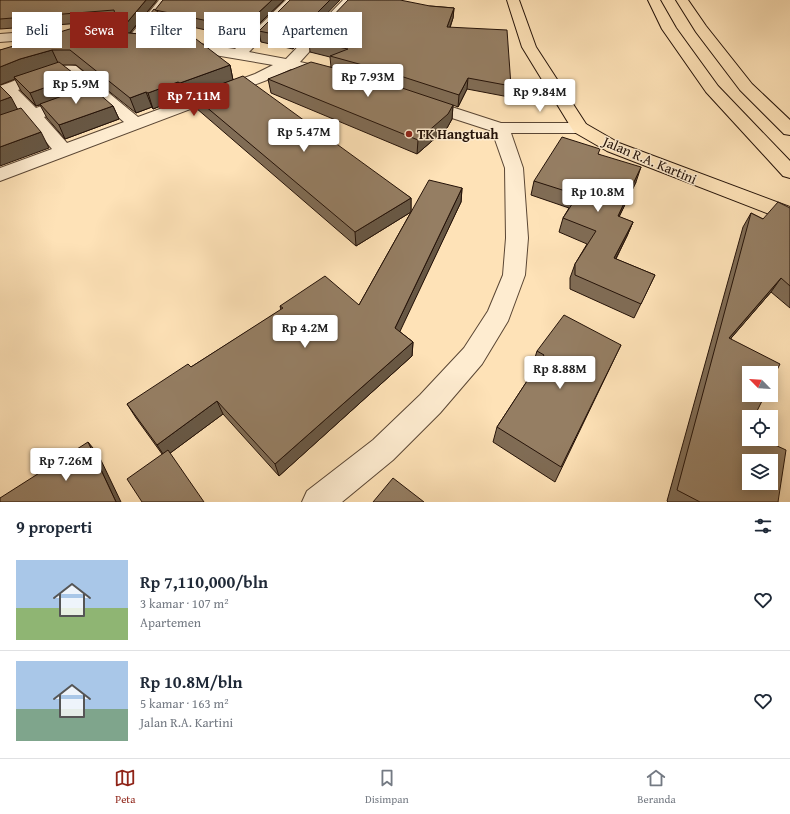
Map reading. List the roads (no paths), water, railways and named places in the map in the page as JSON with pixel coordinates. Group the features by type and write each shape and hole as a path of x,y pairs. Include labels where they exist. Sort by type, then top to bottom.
{"main road":[{"name":"Jalan R.A. Kartini","path":"513,0 529,47 580,128 613,147 790,215"},
{"path":"654,0 670,29 712,89 790,172"},
{"path":"682,0 700,29 746,87 790,130"},
{"path":"712,89 746,87"}],"street":[{"path":"133,41 166,0"},
{"path":"238,54 293,0"},
{"path":"0,175 261,77 289,64 350,0"},
{"path":"0,38 39,35 70,37"},
{"path":"128,41 136,41"},
{"path":"194,48 238,54 289,64 345,78"},
{"path":"3,90 68,69 74,71 136,124"},
{"path":"3,90 33,115 64,151"},
{"path":"0,127 97,92"},
{"path":"411,98 500,128 580,128"},
{"path":"318,502 383,450 430,404 473,356 499,314 514,275 517,238 514,168 500,128"}],"place":[{"name":"TK Hangtuah","path":"409,134"}]}
